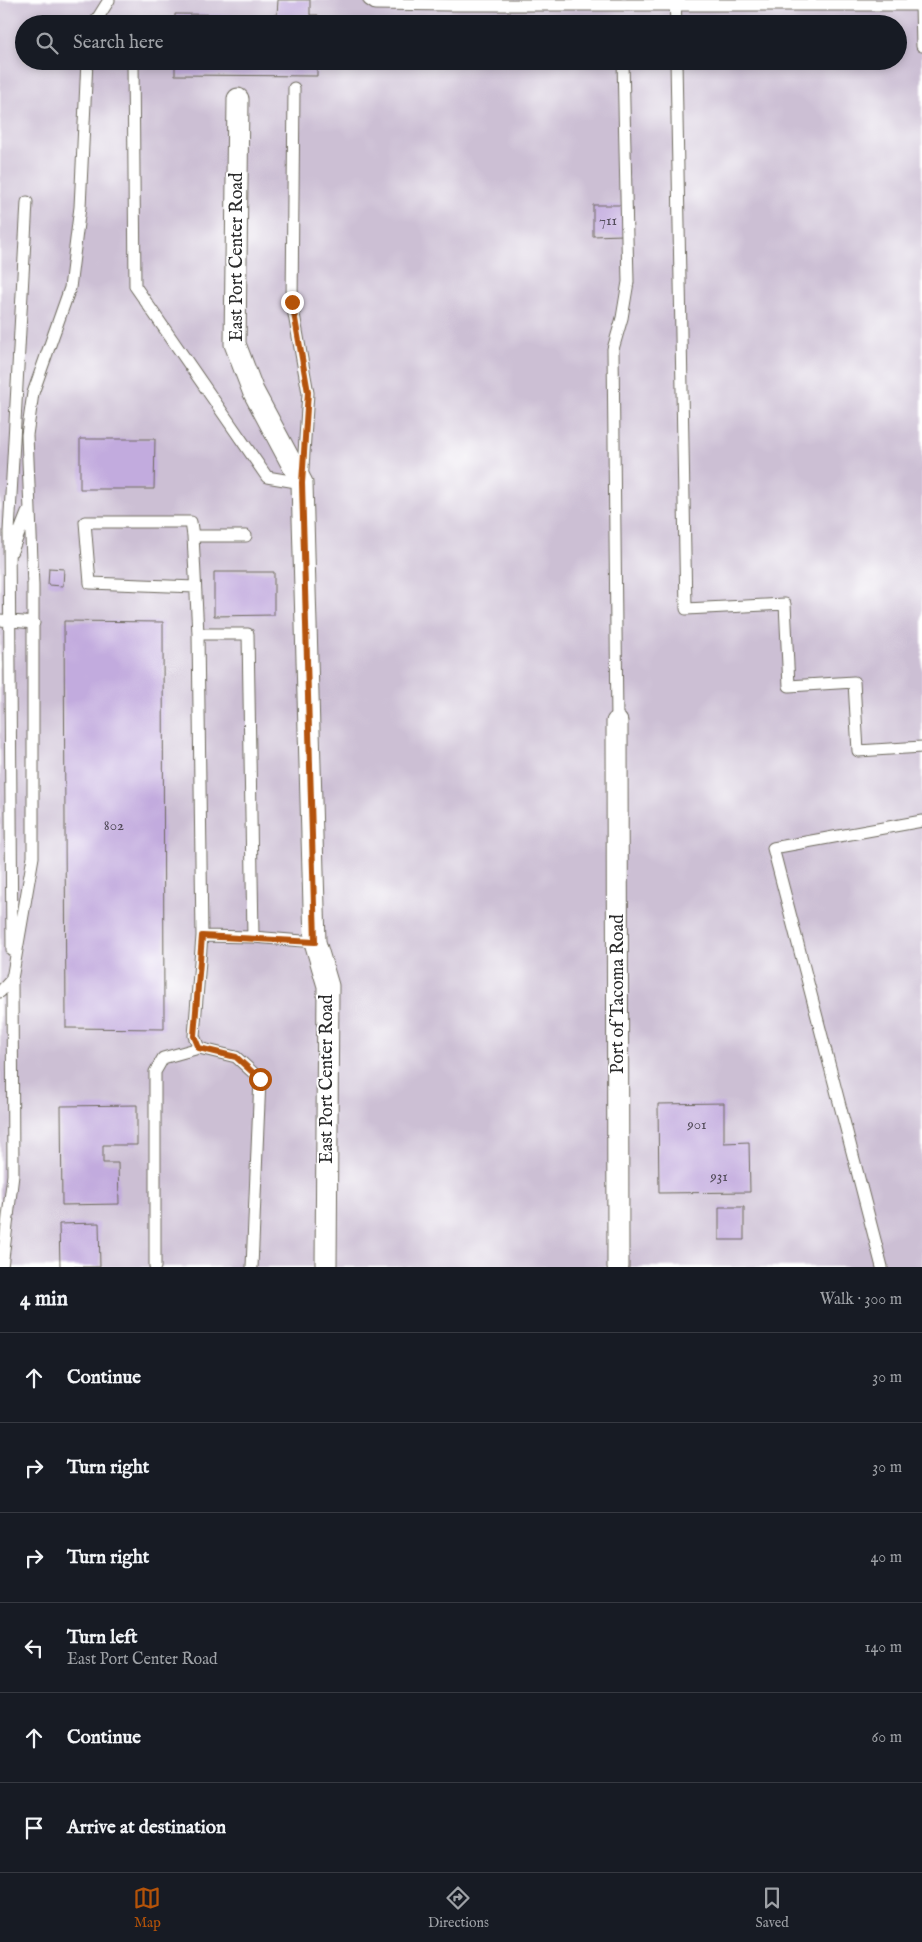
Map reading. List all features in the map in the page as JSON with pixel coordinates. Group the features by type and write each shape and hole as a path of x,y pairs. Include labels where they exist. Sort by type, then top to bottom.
{"street":[{"name":"East Port Center Road","path":"238,99 235,344 253,391 302,483 315,942 328,986 326,1267"},
{"name":"Port of Tacoma Road","path":"617,722 618,1267"}],"lane":[{"path":"99,15 108,0"},
{"path":"369,0 374,4 873,2 922,5 922,46"},
{"path":"0,992 12,979 33,857 34,624 27,436 33,393 70,288 80,207 87,70"},
{"path":"133,70 135,286 267,477 302,483 308,392 292,302 294,88"},
{"path":"617,722 613,349 622,318 628,282 623,70"},
{"path":"676,70 686,609 785,604 789,686 854,682 858,751 922,748"},
{"path":"2,1267 13,1175 12,979 5,621 27,202"},
{"path":"9,558 29,509"},
{"path":"195,587 90,583 85,522 191,522 198,634 202,936 194,1036 199,1048"},
{"path":"192,536 246,536"},
{"path":"5,621 34,624"},
{"path":"198,634 248,634 253,938"},
{"path":"882,1267 773,848 922,821"},
{"path":"202,936 315,942"},
{"path":"155,1267 155,1072 163,1058 199,1048 236,1057 260,1079 252,1267"}],"shaded area":[{"path":"0,0 922,0 922,1267 0,1267"}],"building":[{"path":"278,0 310,0 310,15 277,15"},
{"path":"175,14 277,15 175,15"},
{"path":"175,70 317,70 317,76 175,75"},
{"path":"593,205 623,205 623,235 593,236"},
{"path":"80,439 155,439 154,489 80,489"},
{"path":"49,568 64,569 63,586 48,585"},
{"path":"214,572 274,572 274,615 214,616"},
{"path":"64,621 163,622 164,1029 66,1028"},
{"path":"724,1103 724,1143 749,1142 750,1192 659,1193 658,1104"},
{"path":"137,1105 137,1145 103,1145 103,1163 118,1163 119,1204 62,1205 61,1106"},
{"path":"719,1207 744,1207 744,1240 719,1240"},
{"path":"99,1223 100,1267 60,1267 59,1224"}],"route":[{"path":"260,1079 236,1057 199,1048 194,1036 202,936 315,942 302,483 308,392 292,302"}]}
